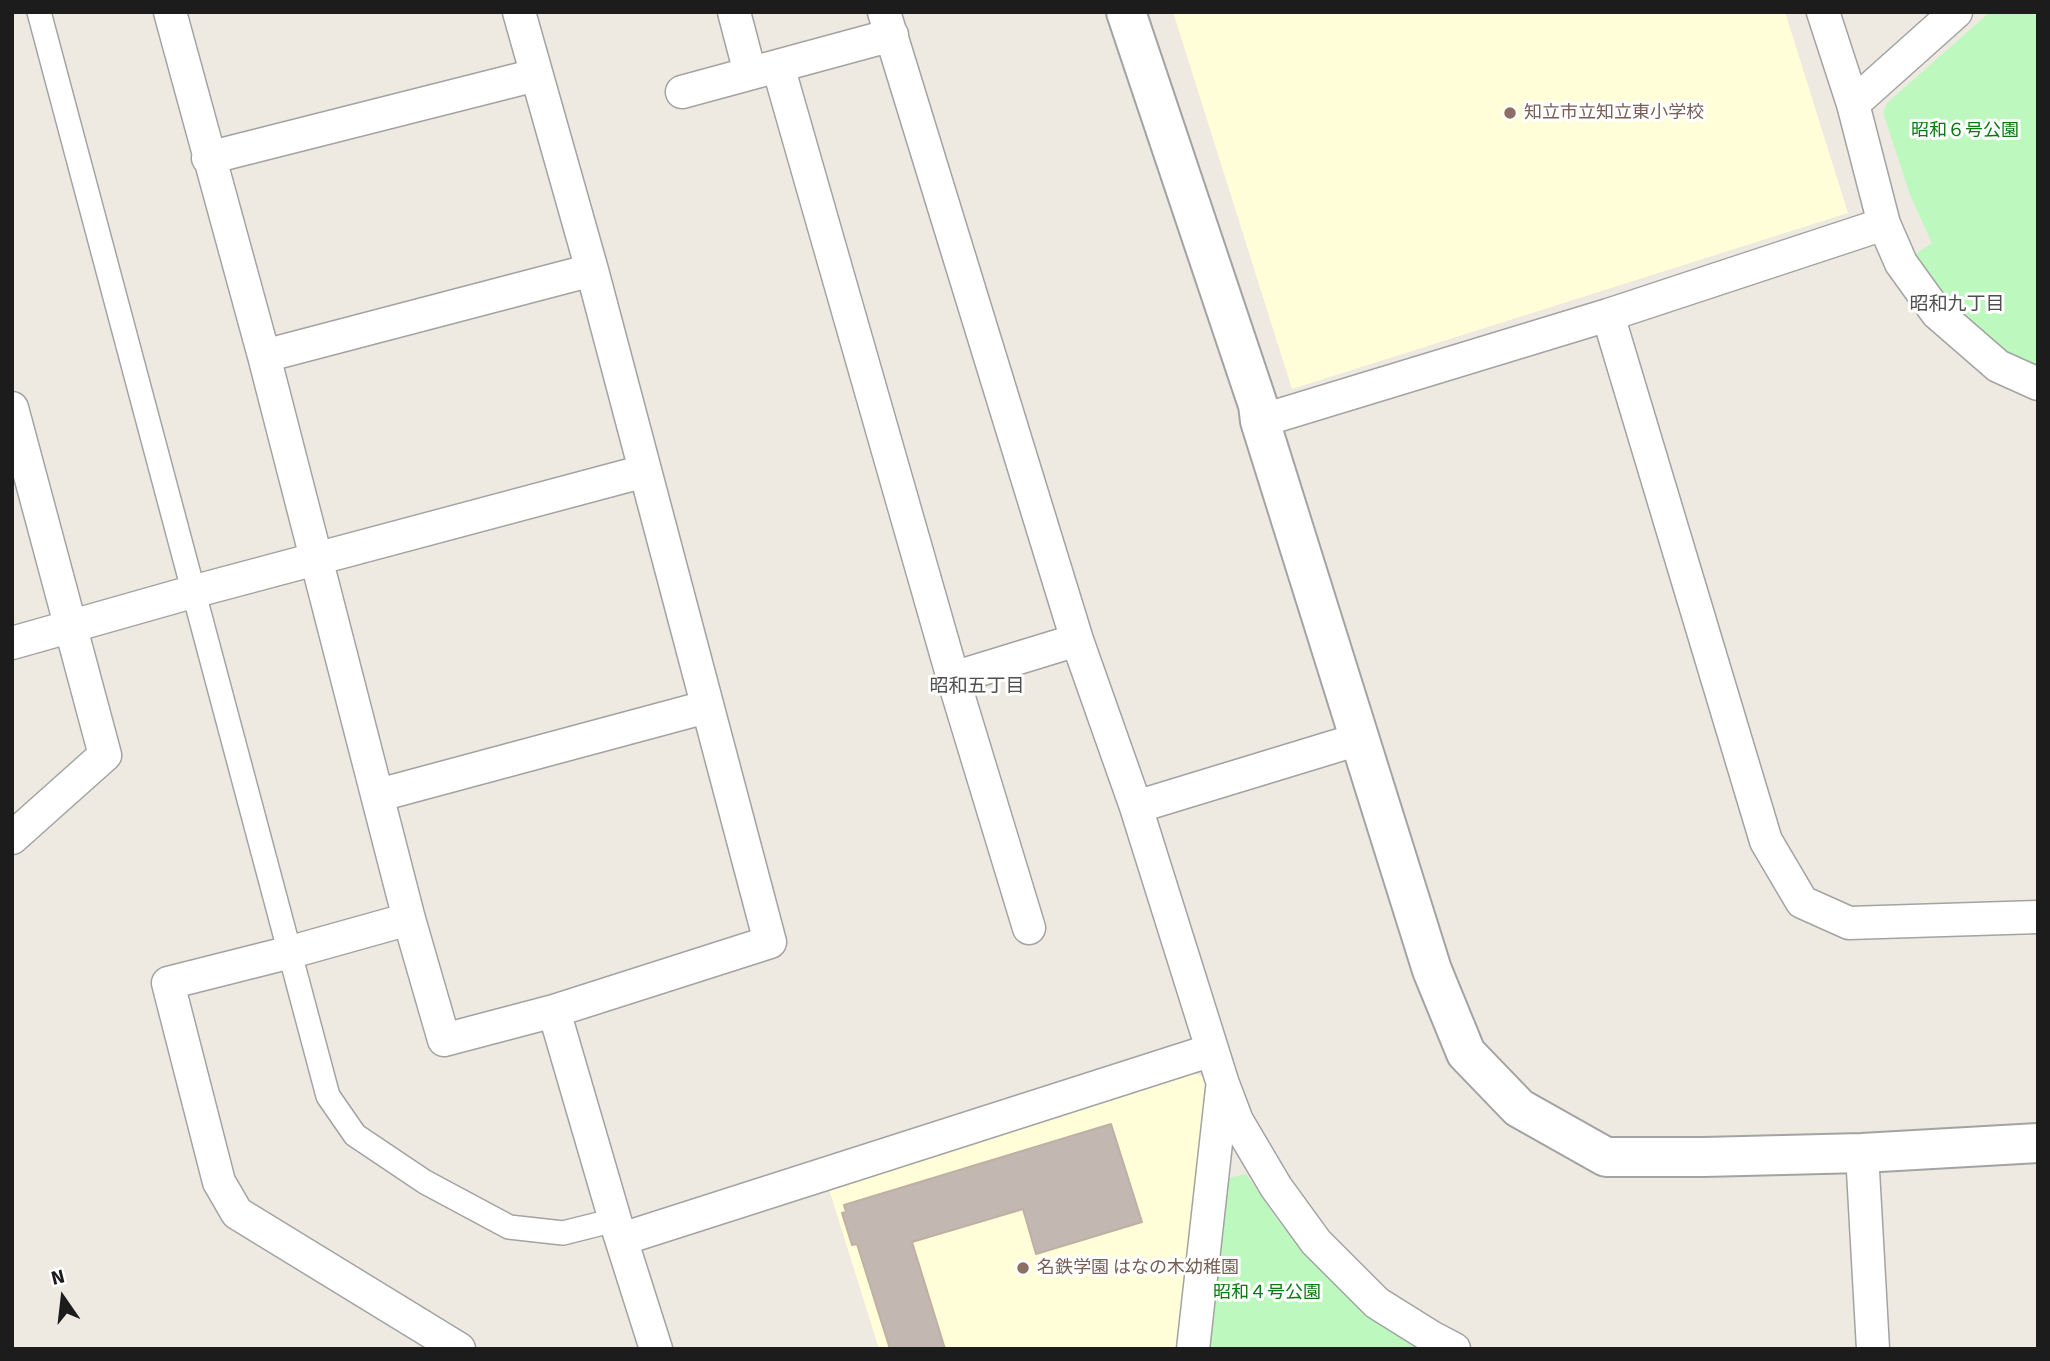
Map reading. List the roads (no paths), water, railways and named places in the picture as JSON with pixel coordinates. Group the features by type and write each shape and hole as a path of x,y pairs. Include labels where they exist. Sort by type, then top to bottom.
{"street":[{"path":"39,12 328,1096 355,1135 425,1182 509,1227 563,1233 618,1229 1212,1050"},
{"path":"170,12 264,356 409,919 444,1040 554,1011 769,942 592,270 519,12"},
{"path":"734,12 764,69 1029,928"},
{"path":"1126,12 1258,405 1260,421 1432,970 1466,1053 1519,1108 1606,1157 1862,1153 2038,1143"},
{"path":"1823,12 1853,104 1884,224 1901,263 1937,313 1998,366 2038,384"},
{"path":"1853,104 1956,12"},
{"path":"682,92 764,69 888,24 1077,640 1136,807 1237,1121 1276,1187 1316,1242 1377,1303 1454,1349"},
{"path":"208,158 536,75"},
{"path":"1260,421 1608,315 1884,224"},
{"path":"264,356 592,270"},
{"path":"1608,315 1766,841 1802,902 1849,923 2038,917"},
{"path":"12,838 106,755 13,410"},
{"path":"12,643 645,471"},
{"path":"953,678 1077,640"},
{"path":"379,795 706,707"},
{"path":"1136,807 1359,739"},
{"path":"409,919 168,983 219,1182 237,1213 459,1349"},
{"path":"554,1011 656,1349"},
{"path":"1193,1349 1223,1084"},
{"path":"1862,1153 1873,1349"}],"place":[{"name":"知立市立知立東小学校","path":"1510,113"},
{"name":"名鉄学園 はなの木幼稚園","path":"1023,1268"}],"district":[{"name":"昭和九丁目","path":"1957,305"},
{"name":"昭和五丁目","path":"977,687"}],"park label":[{"name":"昭和６号公園","path":"1965,131"},
{"name":"昭和４号公園","path":"1267,1293"}]}
